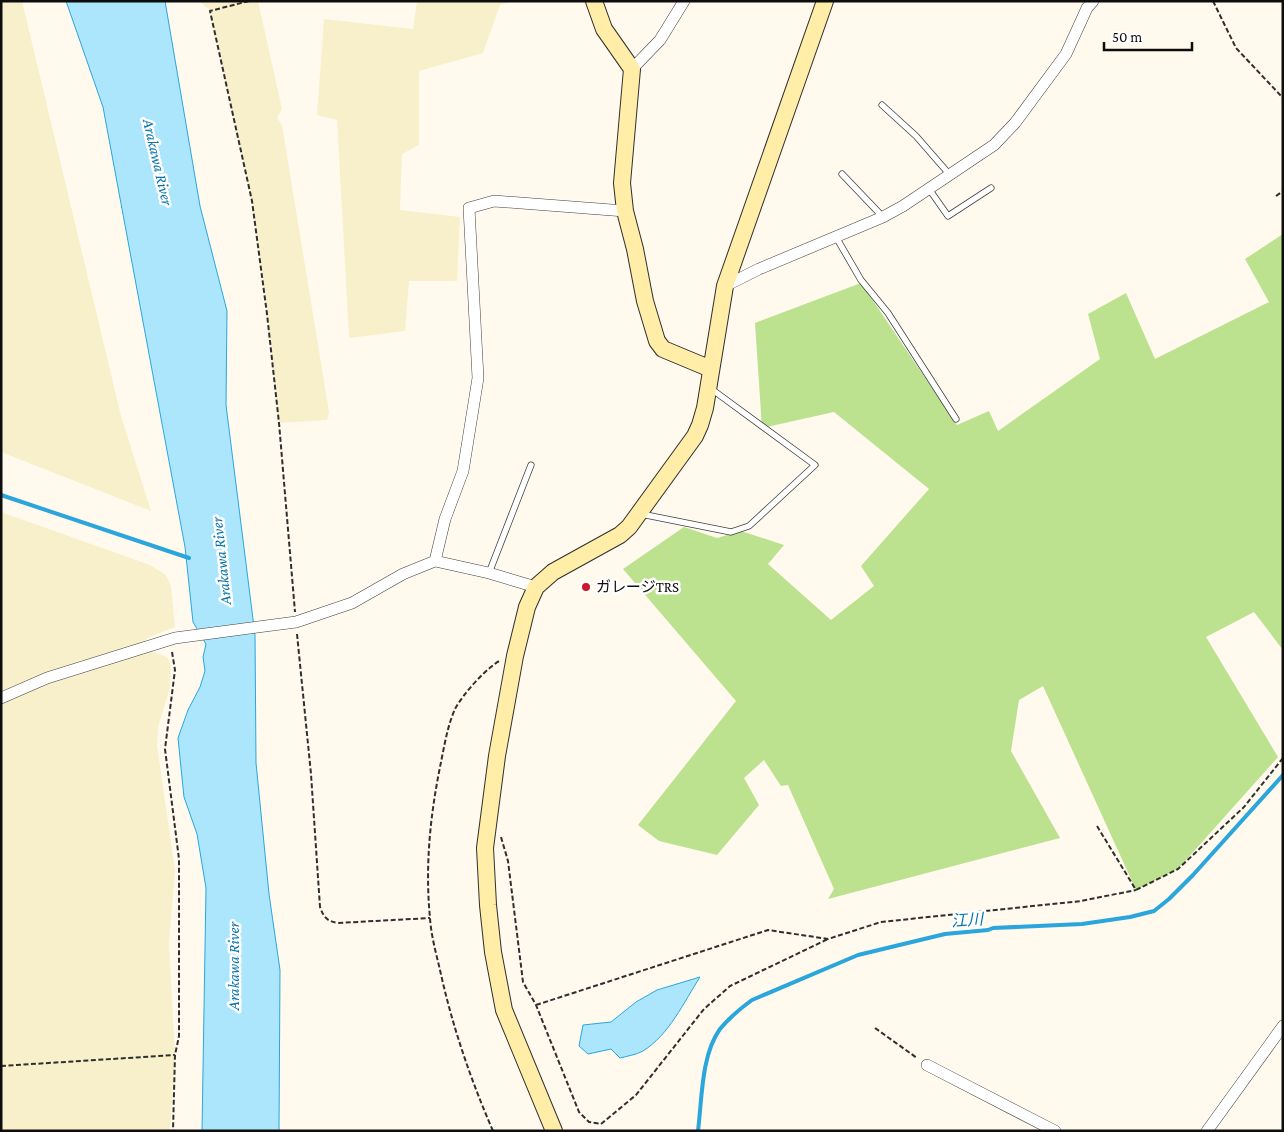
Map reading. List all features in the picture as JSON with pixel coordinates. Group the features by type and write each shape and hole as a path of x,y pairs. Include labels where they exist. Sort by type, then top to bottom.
{"street":[{"path":"594,1 604,28 632,69"},
{"path":"684,1 660,40 632,69 622,182 625,211 645,301 657,341 663,349 711,369"},
{"path":"554,1131 504,1010 493,952 488,905 485,848 497,756 515,656 527,607 536,587 553,572 620,535 629,527 695,436 705,408 725,286 823,2"},
{"path":"725,286 759,269 883,217 903,206 994,145 1015,123 1066,54 1089,4"},
{"path":"435,561 445,519 463,471 478,378 469,208 494,201 625,211"},
{"path":"1,698 47,678 173,639 296,622 352,603 403,574 435,561 489,573 536,587"},
{"path":"1206,1131 1283,1026"},
{"path":"927,1065 1055,1131"}],"lane":[{"path":"882,105 916,136 950,175"},
{"path":"842,174 883,217"},
{"path":"929,189 948,216 991,188"},
{"path":"836,236 861,280 888,313 956,419"},
{"path":"639,514 731,532 748,526 815,465 709,387"},
{"path":"489,573 531,465"}],"path":[{"path":"249,1 210,11 252,201 267,314 279,423 311,774 320,907 323,916 330,921 338,923 430,918"},
{"path":"1212,1 1236,48 1283,98"},
{"path":"1276,196 1283,192"},
{"path":"173,639 175,670 165,749 179,859 179,1036 175,1055 173,1131"},
{"path":"493,1131 473,1087 450,1015 430,918 428,842 446,738 456,708 480,676 500,660 515,656"},
{"path":"501,836 508,861 522,982 536,1005 580,1112 589,1122 601,1124 636,1095 704,1009 730,986 828,939 881,922 1081,901 1136,890 1178,869 1244,806 1283,758"},
{"path":"1097,826 1136,890"},
{"path":"536,1005 768,930 828,939"},
{"path":"875,1028 927,1065"},
{"path":"1,1066 175,1055"}],"shaded area":[{"path":"1,1 22,1 121,416 151,511 1,452"},
{"path":"200,1 258,1 282,109 277,118 282,125 329,412 327,420 279,423 252,201 210,11"},
{"path":"417,1 513,1 500,5 483,53 419,71 419,145 402,154 400,210 460,217 457,281 409,281 405,331 349,338 337,120 317,115 324,19 413,29"},
{"path":"1,512 150,565 166,575 171,587 175,627 147,638 142,648 167,657 171,666 170,688 158,727 157,745 175,870 169,943 175,1055 170,1131 1,1131"}],"green space":[{"path":"1283,234 1283,650 1254,612 1206,637 1278,757 1178,869 1136,890 1043,686 1019,700 1011,751 1060,838 828,899 834,889 788,785 781,786 764,760 744,778 759,805 717,855 659,841 638,825 736,701 623,569 684,527 717,538 741,531 784,545 768,564 831,620 874,586 861,566 929,489 834,412 762,428 755,323 861,283 957,425 989,411 998,431 1100,359 1088,314 1126,293 1155,359 1269,302 1245,259"}],"water":[{"name":"Arakawa River","path":"66,1 165,1 200,206 227,311 226,405 255,635 256,763 269,894 280,970 279,1131 202,1131 206,888 197,834 184,797 178,738 205,671 203,657 206,644 193,622 185,547 103,107"},
{"path":"700,977 668,1027 661,1036 643,1051 620,1058 611,1049 588,1054 579,1046 583,1025 611,1022 636,1002 657,990"}],"waterway":[{"path":"1,495 189,558"},
{"name":"江川","path":"698,1131 703,1078 709,1052 720,1029 752,1000 858,955 945,934 993,928 1082,924 1130,917 1154,911 1193,875 1283,775"}],"place":[{"name":"ガレージTRS","path":"586,587"}]}
